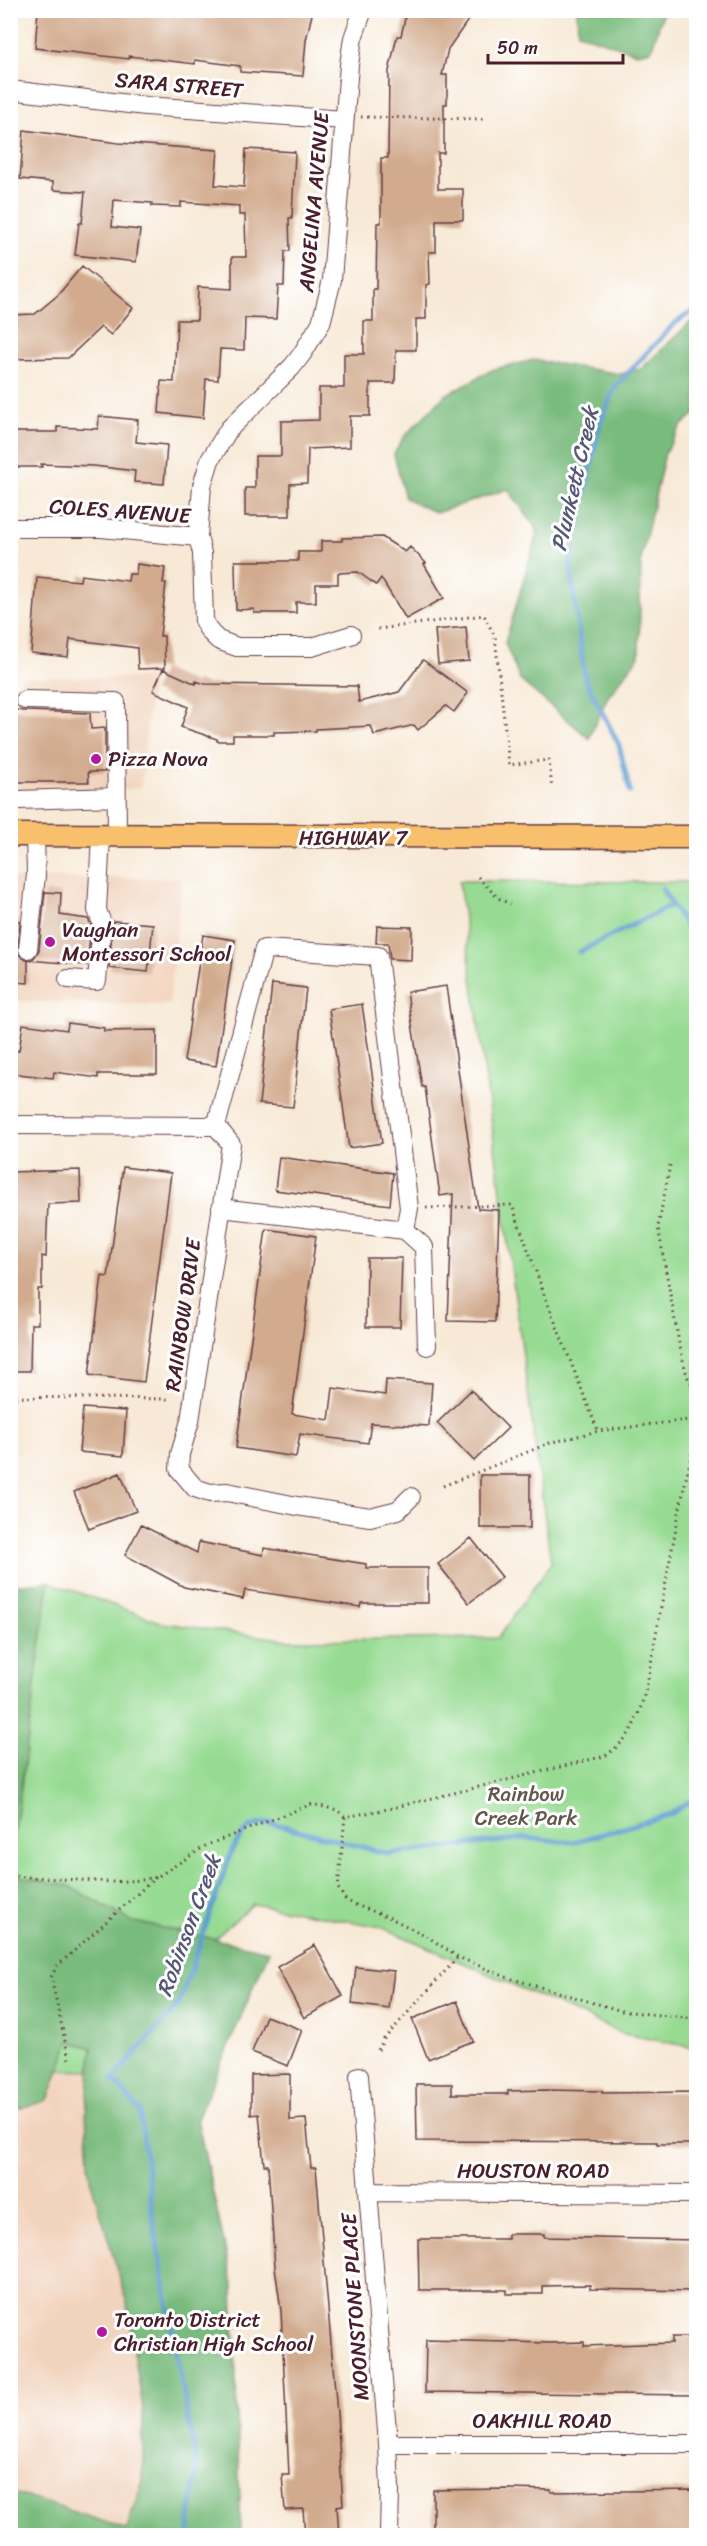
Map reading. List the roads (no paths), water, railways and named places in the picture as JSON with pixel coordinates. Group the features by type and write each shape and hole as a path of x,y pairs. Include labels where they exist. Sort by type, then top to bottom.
{"main road":[{"name":"HIGHWAY 7","path":"10,835 696,837"}],"street":[{"name":"ANGELINA AVENUE","path":"198,537 202,486 210,460 229,429 292,367 321,323 332,280 351,119 349,65 354,38 363,10"},
{"name":"SARA STREET","path":"10,90 146,106 351,119"},
{"name":"COLES AVENUE","path":"10,528 100,528 198,537 202,553 204,622 218,640 237,647 312,647 351,635"},
{"path":"25,700 116,702 116,796 97,910 102,923 97,981 68,979"},
{"path":"16,800 116,796"},
{"path":"28,949 36,876 35,835"},
{"path":"10,1125 216,1126 264,950 378,957 409,1208 405,1230"},
{"name":"RAINBOW DRIVE","path":"216,1126 231,1144 190,1421 180,1454 179,1468 185,1479 195,1488 210,1492 227,1492 370,1517 398,1510 411,1497"},
{"path":"221,1208 405,1230 424,1246 427,1346"},
{"name":"MOONSTONE PLACE","path":"359,2076 388,2444 389,2535"},
{"name":"HOUSTON ROAD","path":"369,2192 696,2194"},
{"name":"OAKHILL ROAD","path":"388,2444 696,2444"}],"waterway":[{"name":"Plunkett Creek","path":"630,792 619,745 585,679 570,565 600,424 615,387 674,324 696,309"},
{"name":"Plunkett Creek","path":"662,889 696,942"},
{"path":"579,952 672,905"},
{"name":"Robinson Creek","path":"188,2536 197,2468 154,2226 140,2111 113,2079 179,2004 232,1850 240,1837 247,1829 272,1823 389,1854 527,1838 574,1842 671,1814 696,1797"}],"place":[{"name":"Pizza Nova","path":"96,759"},
{"name":"Vaughan Montessori School","path":"50,942"},
{"name":"Toronto District Christian High School","path":"102,2332"}],"park label":[{"name":"Rainbow Creek Park","path":"526,1806"}]}
